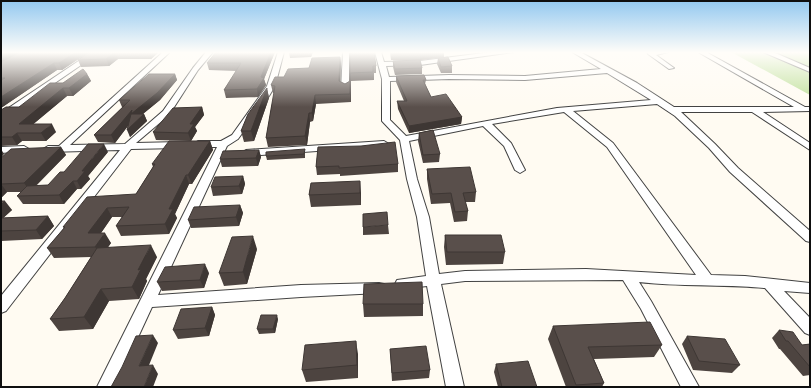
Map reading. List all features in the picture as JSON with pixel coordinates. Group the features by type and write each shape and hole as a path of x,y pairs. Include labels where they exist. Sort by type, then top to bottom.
{"street":[{"path":"1,116 70,70"},
{"path":"62,148 147,70"},
{"path":"1,307 129,145 166,113 195,70"},
{"path":"106,387 220,150 235,137 265,96 271,86 276,70"},
{"path":"345,89 346,70"},
{"path":"383,70 386,79 386,121 404,141 412,179 423,217 433,280 455,387"},
{"path":"735,70 807,108"},
{"path":"386,79 449,77 526,78 607,71 660,101 672,110 712,146 734,170 810,238"},
{"path":"1,150 129,145 220,150 236,154 404,141 541,113 588,106 626,105 660,101"},
{"path":"672,110 807,108"},
{"path":"753,109 810,147"},
{"path":"566,110 610,145 706,279"},
{"path":"486,124 508,145 520,170"},
{"path":"7,159 18,150"},
{"path":"148,301 302,291 370,289 465,276 586,274 627,275 659,279 706,279 810,288"},
{"path":"627,275 646,306 690,387"},
{"path":"769,284 810,328"}],"green space":[{"path":"764,70 810,70 810,95"}],"building":[{"path":"1,70 43,70 1,97 1,80 5,78 1,78"},
{"path":"81,70 84,70 87,74 69,88 63,88 19,124 52,124 41,133 17,133 12,137 1,137 1,110 6,107 19,107 50,83 63,83"},
{"path":"237,70 264,70 261,77 264,78 257,89 224,90"},
{"path":"287,70 339,70 339,81 345,84 350,81 350,94 315,95 312,113 309,113 305,136 266,138 275,86 271,85 275,77 284,77"},
{"path":"350,70 373,70 373,72 350,73"},
{"path":"149,74 175,74 157,93 131,114 132,110 111,135 94,135 130,100 119,100"},
{"path":"424,75 426,80 423,80 431,97 446,94 462,117 409,126 397,101 407,101 396,76"},
{"path":"267,88 251,131 241,131 248,114"},
{"path":"202,107 190,124 194,124 188,133 153,132 173,108"},
{"path":"131,114 144,114 127,130"},
{"path":"433,130 440,154 423,155 419,133"},
{"path":"169,141 210,141 188,175 186,175 169,209 173,209 165,224 116,226 129,207 107,208 88,233 105,233 95,247 47,248 65,227 63,227 87,197 136,194 155,164 152,164"},
{"path":"395,142 398,164 339,168 339,166 316,167 318,147 361,146"},
{"path":"88,144 104,144 82,171 85,171 77,181 73,181 59,195 17,196 27,186 48,185 60,172 64,172"},
{"path":"61,147 24,183 1,184 1,158 11,149"},
{"path":"305,149 304,154 266,156 266,152"},
{"path":"259,150 256,158 220,159 223,151"},
{"path":"470,167 476,192 463,193 468,211 455,212 451,193 432,194 427,169"},
{"path":"243,176 239,186 211,187 215,177"},
{"path":"360,181 360,193 309,195 311,183"},
{"path":"240,205 236,217 188,220 194,207"},
{"path":"387,212 388,225 363,227 363,214"},
{"path":"48,216 36,230 1,231 1,218"},
{"path":"445,235 501,235 505,252 447,252"},
{"path":"253,236 243,272 219,273 232,237"},
{"path":"151,245 138,270 141,269 132,287 101,289 84,317 50,319 97,248"},
{"path":"205,264 200,280 157,282 165,267"},
{"path":"422,282 423,304 363,304 364,284"},
{"path":"212,307 205,328 173,330 181,309"},
{"path":"261,315 277,315 273,329 257,329"},
{"path":"650,322 662,345 588,347 604,383 576,385 553,326"},
{"path":"779,330 793,332 802,345 810,344 810,367 788,341 786,341"},
{"path":"153,335 139,366 153,365 144,387 111,387 136,336"},
{"path":"687,336 725,339 740,365 699,361"},
{"path":"356,341 357,365 302,370 305,345"},
{"path":"426,346 430,370 392,373 390,349"},
{"path":"528,361 537,387 502,387 496,364"}]}
